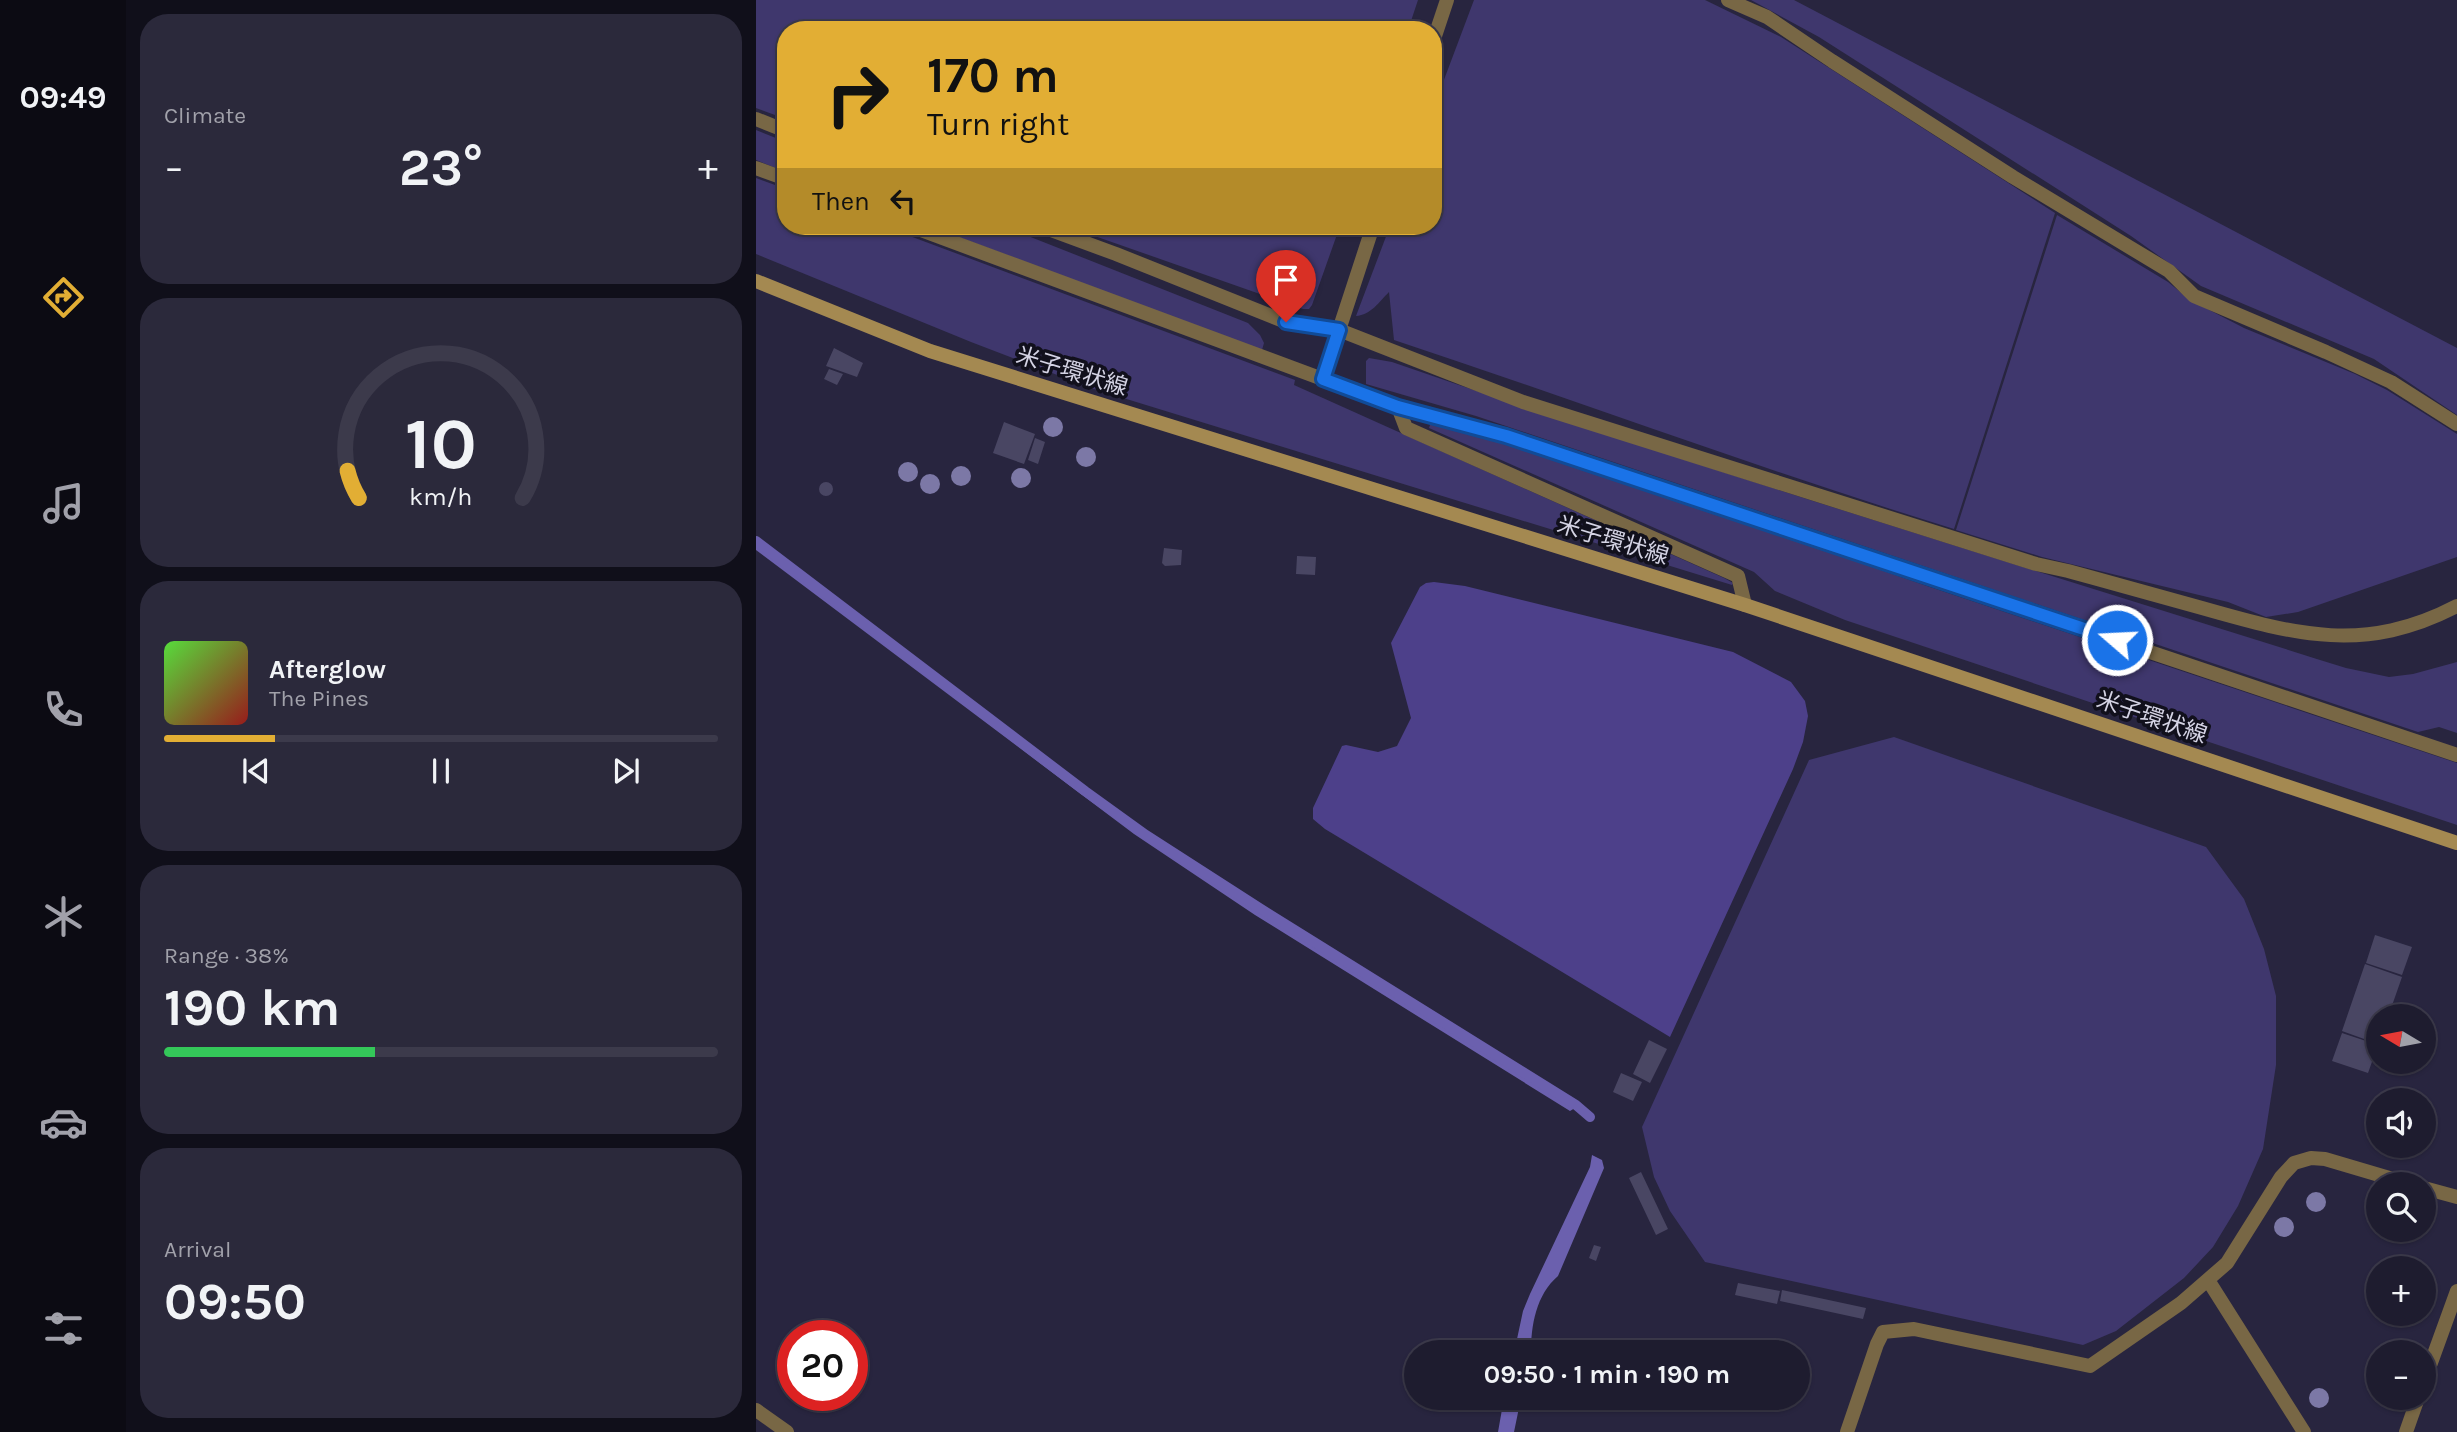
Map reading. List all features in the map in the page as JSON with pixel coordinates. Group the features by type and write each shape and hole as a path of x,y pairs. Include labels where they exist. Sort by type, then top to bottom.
{"main road":[{"name":"米子環状線","path":"756,281 930,351 1745,605 2457,843"}],"street":[{"path":"1440,21 1447,0"},
{"path":"1728,0 1767,17 1979,155 2169,271 2193,296 2391,382 2457,424"},
{"path":"756,119 777,127"},
{"path":"756,168 777,176"},
{"path":"934,235 1398,407 1506,436 2457,755"},
{"path":"1064,235 1286,322 1339,330 1523,402 2036,564 2279,630 2358,636 2429,620 2457,606"},
{"path":"1323,379 1370,235"},
{"path":"1398,407 1406,428 1738,576 1745,605"},
{"path":"1847,1432 1883,1332 1914,1329 2090,1366 2181,1303 2227,1264 2281,1177 2294,1163 2311,1158 2325,1159 2369,1172"},
{"path":"2436,1191 2457,1197"},
{"path":"2208,1280 2304,1432"},
{"path":"2436,1349 2457,1291"},
{"path":"756,1410 787,1432"},
{"path":"2406,1432 2414,1410"}],"shaded area":[{"path":"756,0 1418,0 1411,21 777,21 777,116 756,108"},
{"path":"1474,0 1705,0 1781,37 2055,213 1954,529 1813,484 1394,340 1389,292 1370,311 1356,316 1387,235 1442,235 1442,85"},
{"path":"1751,0 1794,0 2457,348 2457,415 2374,359 2201,286 2131,236 1819,37"},
{"path":"756,130 777,138 777,168 756,160"},
{"path":"756,178 777,186 777,235 907,235 1295,380 1294,385 1733,583 1732,585 1094,389 756,254"},
{"path":"2057,215 2168,282 2190,300 2244,328 2387,390 2457,434 2457,557 2298,612 2266,617 2228,602 2042,557 1956,530"},
{"path":"953,235 1026,235 1248,323 1260,335 1264,343 1262,350"},
{"path":"1092,235 1337,235 1312,305 1309,309"},
{"path":"1369,358 1392,362 1749,480 2346,668 2389,677 2413,674 2457,662 2457,733 2439,727 2418,732 1476,416 1366,384 1366,361"},
{"path":"1434,421 1676,499 2457,763 2457,825 1845,620 1775,591 1754,572 1429,428"},
{"path":"756,545 1092,800 1195,870 1575,1108 1570,1111 1255,915 1134,834 756,550"},
{"path":"1434,582 1465,586 1733,652 1791,682 1805,701 1808,716 1803,742 1793,769 1670,1037 1325,829 1313,819 1313,808 1342,746 1378,752 1397,746 1411,718 1391,643 1420,587"},
{"path":"1894,737 2206,847 2244,899 2264,949 2276,996 2276,1065 2263,1149 2238,1206 2213,1247 2184,1278 2116,1331 2083,1345 1705,1262 1670,1211 1654,1177 1642,1127 1809,760"},
{"path":"1592,1155 1602,1160 1604,1168 1558,1276 1540,1301 1532,1340 1517,1340 1530,1294 1590,1167"},
{"path":"1502,1410 1519,1410 1514,1432 1498,1432"}],"building":[{"path":"834,348 863,363 857,377 826,366"},
{"path":"829,369 843,374 837,385 824,379"},
{"path":"1004,422 1035,434 1024,464 993,453"},
{"path":"1035,438 1045,442 1038,464 1028,460"},
{"path":"826,482 831,484 831,494 826,496 821,494 819,489 821,484"},
{"path":"1164,548 1182,550 1181,565 1165,566 1162,563"},
{"path":"1297,556 1316,557 1315,575 1296,574"},
{"path":"2375,935 2412,947 2402,975 2366,963"},
{"path":"2365,964 2402,977 2393,1004 2366,1004 2366,1040 2342,1031"},
{"path":"2342,1033 2366,1041 2366,1072 2332,1061"},
{"path":"1649,1040 1667,1049 1650,1083 1633,1074"},
{"path":"1621,1073 1642,1082 1633,1101 1613,1092"},
{"path":"1641,1172 1668,1229 1656,1235 1629,1178"},
{"path":"1594,1245 1601,1247 1596,1261 1589,1258"},
{"path":"1738,1283 1780,1291 1777,1304 1735,1295"},
{"path":"1782,1290 1866,1308 1863,1319 1780,1301"}],"waterway":[{"path":"756,541 1146,835 1576,1105 1590,1117"}],"route":[{"path":"1286,322 1339,330 1323,379 1398,407 1506,436 2117,640"}]}
